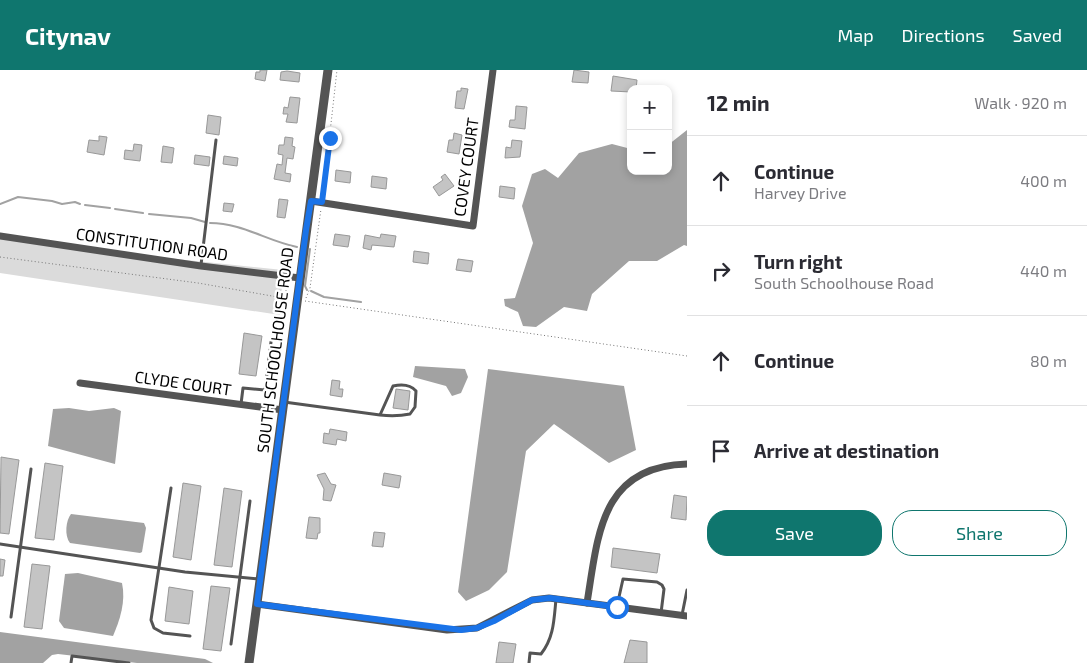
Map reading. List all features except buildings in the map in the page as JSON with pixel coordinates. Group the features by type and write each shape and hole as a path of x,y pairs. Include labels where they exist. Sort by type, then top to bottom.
{"street":[{"name":"SOUTH SCHOOLHOUSE ROAD","path":"249,663 328,70"},
{"name":"COVEY COURT","path":"311,201 473,226 493,70"},
{"name":"CONSTITUTION ROAD","path":"0,236 201,266 300,278"},
{"name":"CLYDE COURT","path":"80,383 241,405 283,406"},
{"path":"587,603 600,529 608,509 619,492 633,480 650,470 671,464 687,464"},
{"path":"257,604 461,630 477,628 494,621 532,600 556,599 685,616"}],"lane":[{"path":"201,266 216,159 216,140"},
{"path":"241,405 243,388 264,390 271,342"},
{"path":"283,406 380,415 410,414 417,399 416,391 406,385 393,386 380,415"},
{"path":"11,617 31,469"},
{"path":"171,488 151,620 154,628 163,633 190,636"},
{"path":"231,644 250,501"},
{"path":"0,544 159,568 260,579"},
{"path":"617,607 623,580 657,582 662,584 664,589 660,613"},
{"path":"685,616 687,590"},
{"path":"529,663 530,653 541,654 547,647 554,628 556,599"},
{"path":"71,663 72,656 129,663"}],"path":[{"path":"304,301 310,288 337,70"},
{"path":"0,257 198,283 291,299"},
{"path":"285,298 288,276"},
{"path":"301,301 687,356"}],"shaded area":[{"path":"687,130 687,246 684,245 657,261 629,261 592,294 587,311 564,307 536,327 523,326 518,312 505,306 504,299 515,298 533,243 522,206 532,174 545,169 558,178 579,153 612,144 627,148 627,175 672,175 672,142"},
{"path":"0,234 167,258 283,270 280,315 0,273"},
{"path":"415,366 465,369 468,377 461,393 452,396 446,386 413,377"},
{"path":"488,369 624,386 636,450 609,463 554,424 526,451 507,572 489,590 466,601 458,592"},
{"path":"69,408 89,411 114,408 121,411 115,464 48,446 53,409"},
{"path":"71,514 144,523 146,528 142,552 70,543 66,528"},
{"path":"78,573 122,583 122,610 113,636 64,628 59,621 65,574"},
{"path":"0,632 205,659 213,663 137,663 58,654 52,655 43,663 0,663"}],"waterway":[{"path":"0,204 18,197 62,204 75,202 80,204"},
{"path":"85,205 110,208"},
{"path":"115,209 143,213"},
{"path":"149,214 191,218 205,222"},
{"path":"210,223 244,229 297,247"},
{"path":"307,290 305,286 310,249"},
{"path":"311,291 324,297 361,302"}],"route":[{"path":"330,138 322,202 311,201 306,230 257,604 447,630 477,628 532,600 550,598 617,607"}]}
